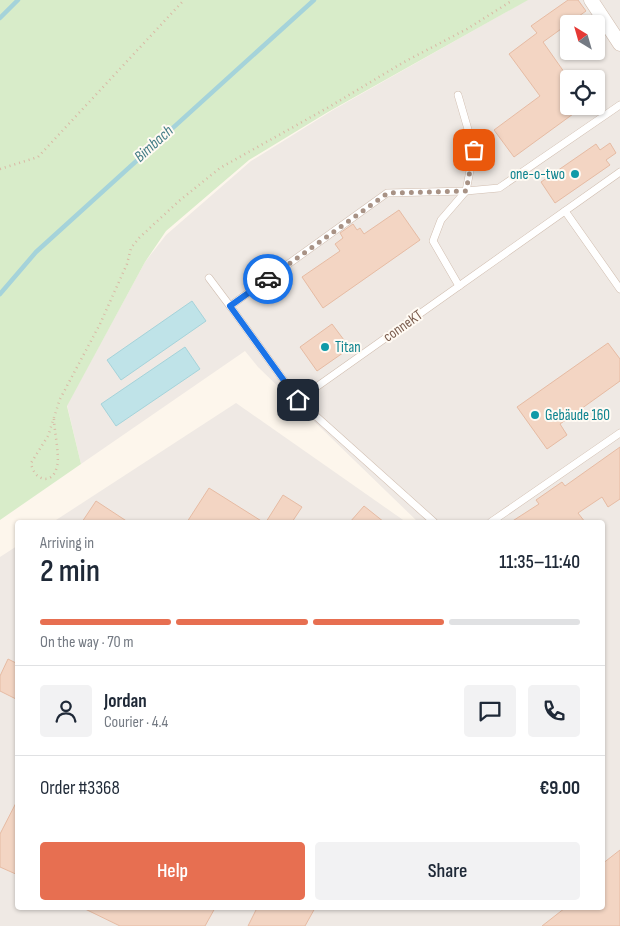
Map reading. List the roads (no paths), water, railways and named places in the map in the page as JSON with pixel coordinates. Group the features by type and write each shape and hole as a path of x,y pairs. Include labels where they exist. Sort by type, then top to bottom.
{"street":[{"path":"591,0 620,44"}],"lane":[{"path":"458,95 474,150 466,191 441,220 433,241 459,286"},
{"path":"230,306 388,193 466,191 499,188 620,105"},
{"name":"conneKT","path":"298,400 620,172"},
{"path":"565,211 618,281 620,289"},
{"path":"209,278 298,400 432,520"},
{"path":"494,520 620,433"}],"water":[{"path":"192,301 206,321 121,380 107,360"},
{"path":"185,347 200,369 116,426 101,404"}],"waterway":[{"path":"0,18 18,0"},
{"name":"Bimbach","path":"0,294 36,252 314,0"}],"place":[{"name":"one-o-two","path":"575,174"},
{"name":"Titan","path":"325,347"},
{"name":"Gebäude 160","path":"535,415"}]}
